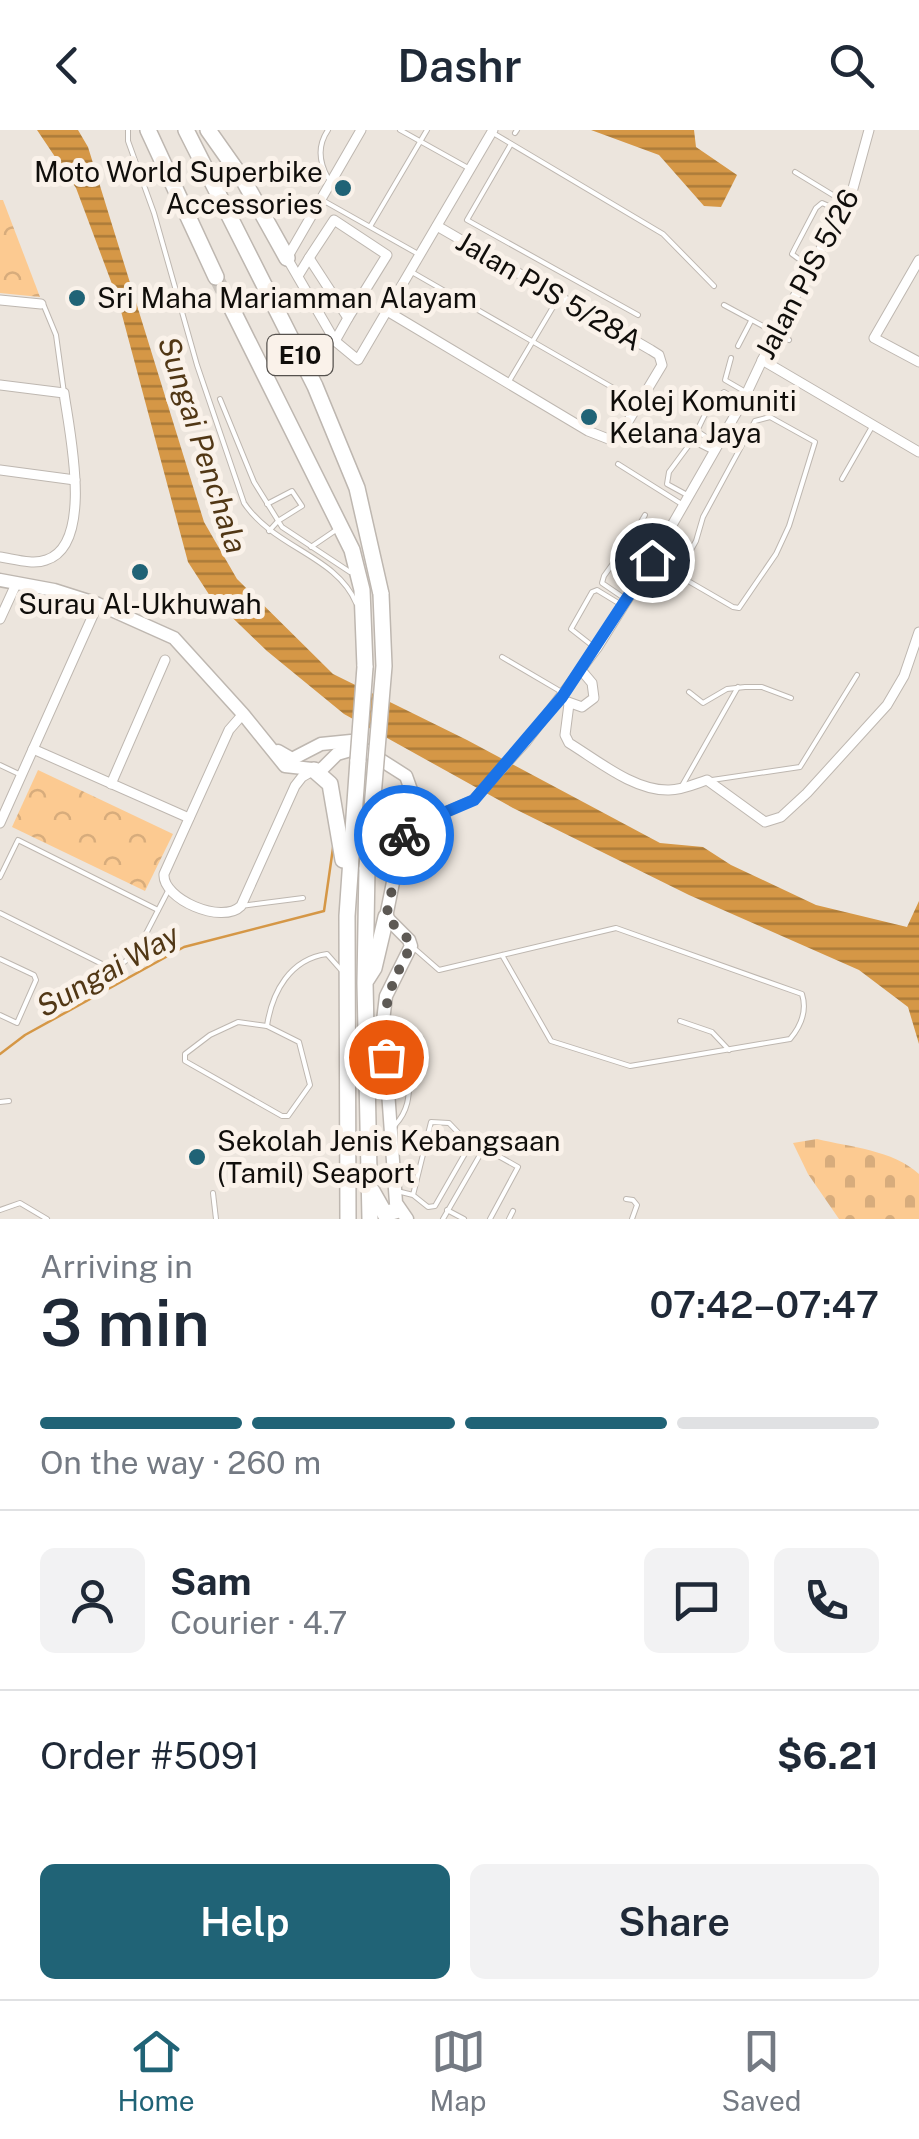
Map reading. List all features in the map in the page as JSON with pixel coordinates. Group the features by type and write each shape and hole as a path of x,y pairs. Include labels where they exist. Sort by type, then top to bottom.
{"highway":[{"path":"148,130 216,278"},
{"name":"E10","path":"186,130 315,386 357,488 380,594 384,666 367,868 365,983 370,1219"},
{"path":"208,130 244,181 288,258"},
{"name":"E10","path":"231,308 342,526 359,577 364,665 346,848"},
{"path":"314,770 326,778 346,848 348,1219"},
{"path":"365,983 374,968 386,917"},
{"path":"370,1188 385,1214 403,1214"},
{"path":"338,1219 347,1193"}],"street":[{"path":"361,130 288,258 335,341 358,360 492,131"},
{"name":"Jalan PJS 5/26","path":"565,698 655,555 742,403 775,333 844,207 858,174 868,130"},
{"path":"298,276 334,220 387,255 335,341"},
{"name":"Jalan PJS 5/28A","path":"387,311 588,431 612,440 620,435 640,403 662,365 659,355 437,226"},
{"path":"308,258 348,318"},
{"path":"919,260 874,338 919,362"},
{"path":"0,300 41,304"},
{"path":"762,360 919,452"},
{"path":"0,385 64,393 78,500 72,522 52,558 40,562 0,557"},
{"path":"0,470 76,480"},
{"path":"0,580 98,604 174,638 268,743 295,786"},
{"path":"0,619 17,582"},
{"path":"0,823 98,604"},
{"path":"565,698 564,735 569,744 642,784 667,790 707,780 765,822 781,817 818,782 887,706 904,676 919,632"},
{"path":"111,784 165,660"},
{"path":"565,698 582,707 594,698 592,683 581,670"},
{"path":"406,829 474,800 565,698"},
{"path":"244,714 228,730 164,874 163,883 168,891 213,915 234,913 241,906 295,786 314,770"},
{"path":"268,743 292,758 315,746 341,740 361,747 406,776 411,793 423,810 438,818"},
{"path":"314,770 309,758 315,746"},
{"path":"284,766 324,768 346,749 361,747"},
{"path":"33,750 189,818"},
{"path":"403,1214 396,1190 383,1021 386,996 411,946 386,917 411,793"},
{"path":"400,851 438,818"}],"lane":[{"path":"128,130 174,295 244,503 269,532 338,575 351,590 364,665"},
{"path":"328,130 320,141 322,166 331,183"},
{"path":"400,130 470,169"},
{"path":"370,226 426,130"},
{"path":"492,131 663,234 714,286"},
{"path":"511,144 467,220 638,316"},
{"path":"795,172 844,207"},
{"path":"321,200 420,255"},
{"path":"811,268 792,254 794,248 822,203 844,207"},
{"path":"410,271 640,403"},
{"path":"508,383 559,297"},
{"path":"41,304 56,335 64,393"},
{"path":"724,305 789,340"},
{"path":"738,346 751,320"},
{"path":"732,358 725,380 747,392"},
{"path":"716,449 697,431 705,415 715,398 724,392 742,403"},
{"path":"220,399 254,482 278,520 294,538 359,577"},
{"path":"645,515 634,534 655,555 676,575 739,608 776,554 789,526 815,442 770,417 755,422 676,575"},
{"path":"842,479 873,425"},
{"path":"687,501 667,484 668,472 692,441 716,449"},
{"path":"618,464 687,501"},
{"path":"268,504 292,491 302,506 278,520 269,532"},
{"path":"311,547 342,526"},
{"path":"626,603 602,583 604,576 626,544 636,544 655,555"},
{"path":"597,648 571,630 592,592 598,590 626,603"},
{"path":"502,657 565,698"},
{"path":"707,780 800,767 857,675"},
{"path":"689,692 704,703 738,687 762,687 791,698"},
{"path":"680,788 691,776 738,687"},
{"path":"0,765 22,775"},
{"path":"0,877 18,840 158,910"},
{"path":"0,912 114,970 136,953 168,891"},
{"path":"241,906 303,898"},
{"path":"411,946 439,970 502,955 616,928 802,994 805,1006 797,1031 790,1038 630,1066 551,1041 502,955"},
{"path":"267,1026 270,1004 285,977 309,956 326,954 347,977"},
{"path":"0,958 34,975 36,980 17,1023 0,1014"},
{"path":"680,1021 712,1032 729,1050"},
{"path":"238,1022 267,1026 299,1042 306,1064 310,1086 288,1116 185,1060 185,1054 210,1035 238,1022"},
{"path":"392,1128 404,1116 410,1096 411,1050 421,1038"},
{"path":"0,1102 9,1102"},
{"path":"396,1190 413,1195 428,1207 435,1206 470,1146 449,1122 434,1120 427,1128 413,1195"},
{"path":"442,1219 480,1152 487,1149 518,1168 490,1219"},
{"path":"213,1193 216,1219"},
{"path":"626,1199 637,1205 632,1219"},
{"path":"0,1210 20,1203 43,1217"},
{"path":"447,1210 464,1219"},
{"path":"508,1219 514,1210"}],"green space":[{"path":"3,200 40,297 0,293"},
{"path":"38,770 173,834 145,891 12,827"},
{"path":"817,1139 884,1154 909,1166 919,1174 919,1219 839,1219 808,1174 793,1143"}],"shaded area":[{"path":"37,130 78,130 88,147 204,522 237,579 333,674 660,843 703,847 731,865 816,905 907,927 919,901 919,1044 908,1007 859,970 689,895 513,808 344,714 267,651 210,596 188,562 118,300 76,188"},
{"path":"591,130 694,130 696,147 737,175 721,207 704,206 659,155"}],"waterway":[{"name":"Sungai Way","path":"0,1054 25,1035 184,947 324,911 334,841"}],"tunnel":[{"path":"216,277 231,307"}],"way so far":[{"path":"386,1057 386,996 411,946 386,917 404,835"}],"place":[{"name":"Moto World Superbike Accessories","path":"343,188"},
{"name":"Sri Maha Mariamman Alayam","path":"77,298"},
{"name":"Kolej Komuniti Kelana Jaya","path":"589,417"},
{"name":"Surau Al-Ukhuwah","path":"140,572"},
{"name":"Sekolah Jenis Kebangsaan (Tamil) Seaport","path":"197,1157"}],"route":[{"path":"404,835 406,829 474,800 562,697 652,560"}],"water label":[{"name":"Sungai Penchala","path":"202,445"}]}
